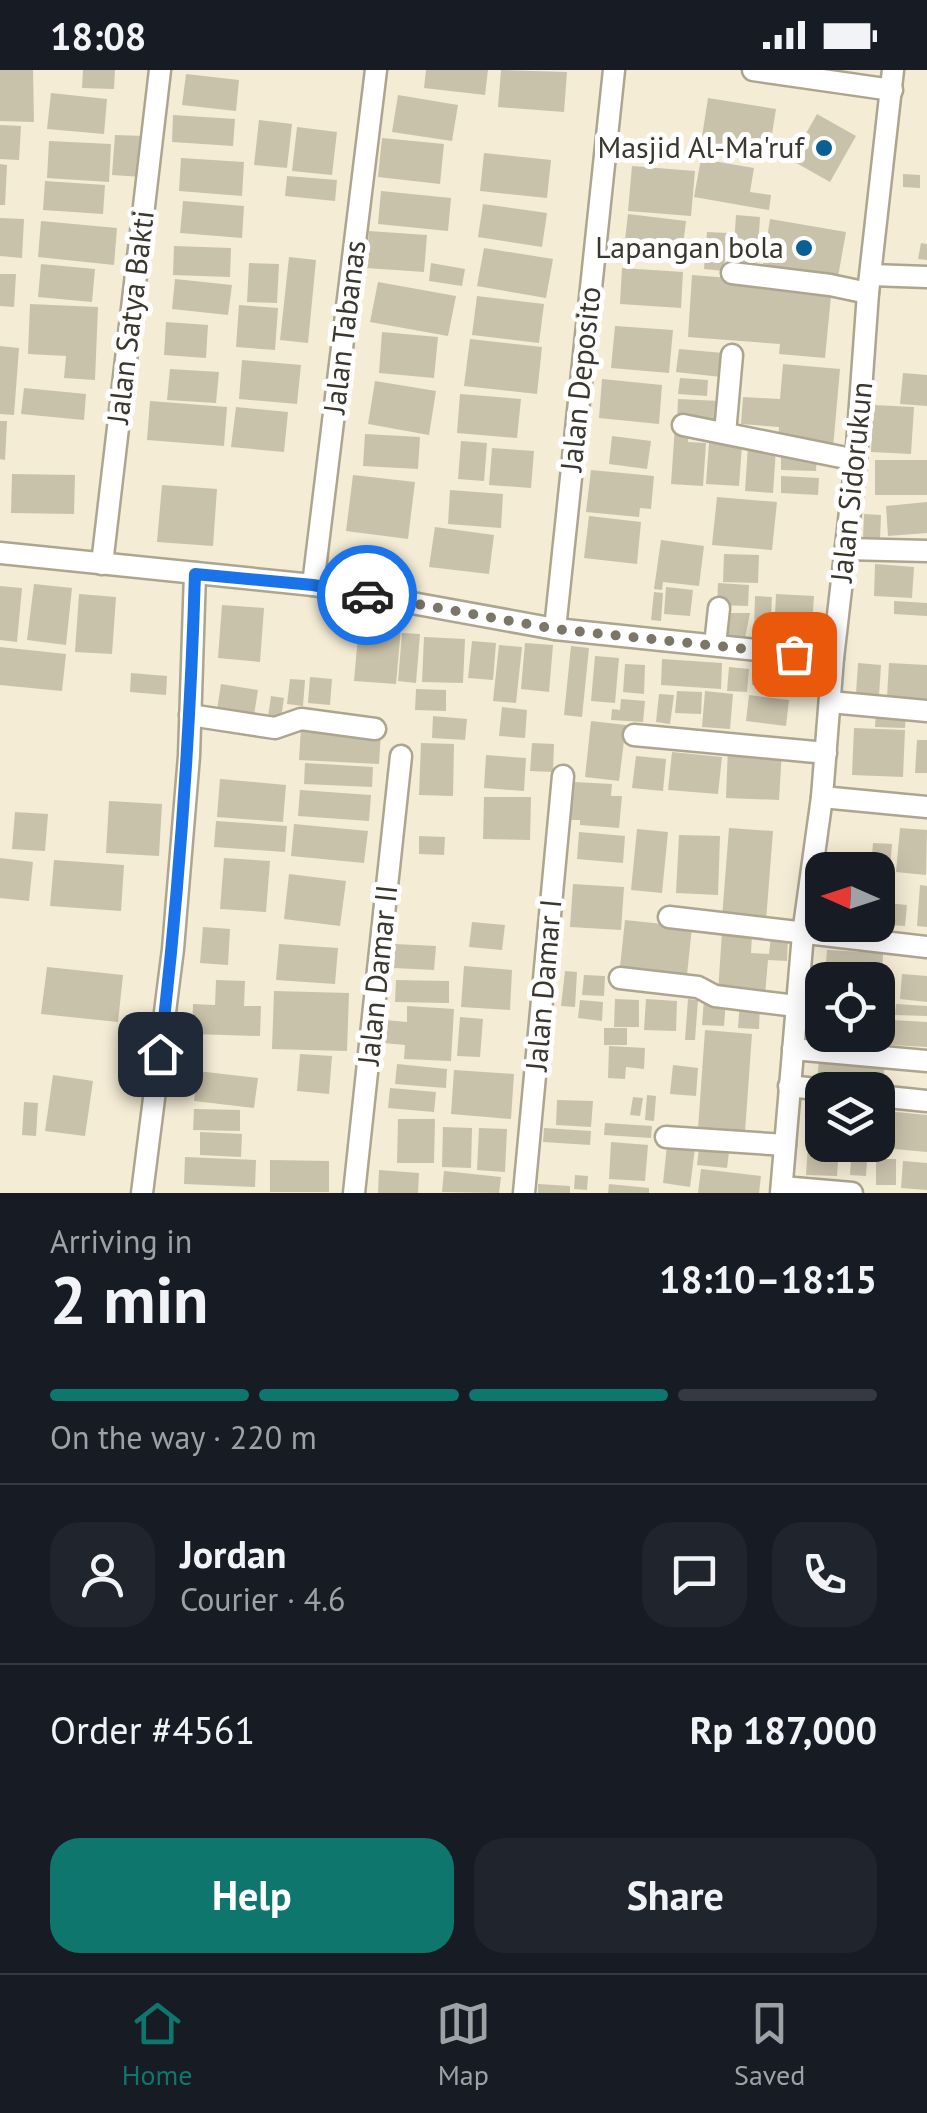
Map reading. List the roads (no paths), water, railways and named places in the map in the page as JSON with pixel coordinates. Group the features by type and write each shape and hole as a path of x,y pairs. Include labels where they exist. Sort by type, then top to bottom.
{"street":[{"name":"Jalan Satya Bakti","path":"102,564 160,70"},
{"name":"Jalan Tabanas","path":"313,585 376,70"},
{"name":"Jalan Deposito","path":"555,629 614,70"},
{"path":"753,70 892,80"},
{"name":"Jalan Sidorukun","path":"782,1190 796,1006 822,797 856,460 869,284 892,80"},
{"path":"732,273 830,285 927,278"},
{"path":"725,433 732,355"},
{"path":"683,425 856,460"},
{"path":"846,549 927,550"},
{"path":"0,553 313,585 555,629 834,658"},
{"path":"142,1193 173,949 190,715 195,574"},
{"path":"715,645 718,608"},
{"path":"830,702 927,711"},
{"path":"190,715 275,728 302,719 375,729"},
{"path":"634,735 826,753"},
{"name":"Jalan Damar II","path":"354,1193 402,756"},
{"name":"Jalan Damar I","path":"524,1193 563,776"},
{"path":"822,797 927,807"},
{"path":"669,917 927,947"},
{"path":"620,978 698,987 715,996 796,1006"},
{"path":"792,1050 927,1061"},
{"path":"789,1086 805,1088"},
{"path":"895,1098 927,1101"},
{"path":"666,1137 785,1145"},
{"path":"782,1190 852,1193"}],"place":[{"name":"Masjid Al-Ma'ruf","path":"824,148"},
{"name":"Lapangan bola","path":"804,248"}]}
